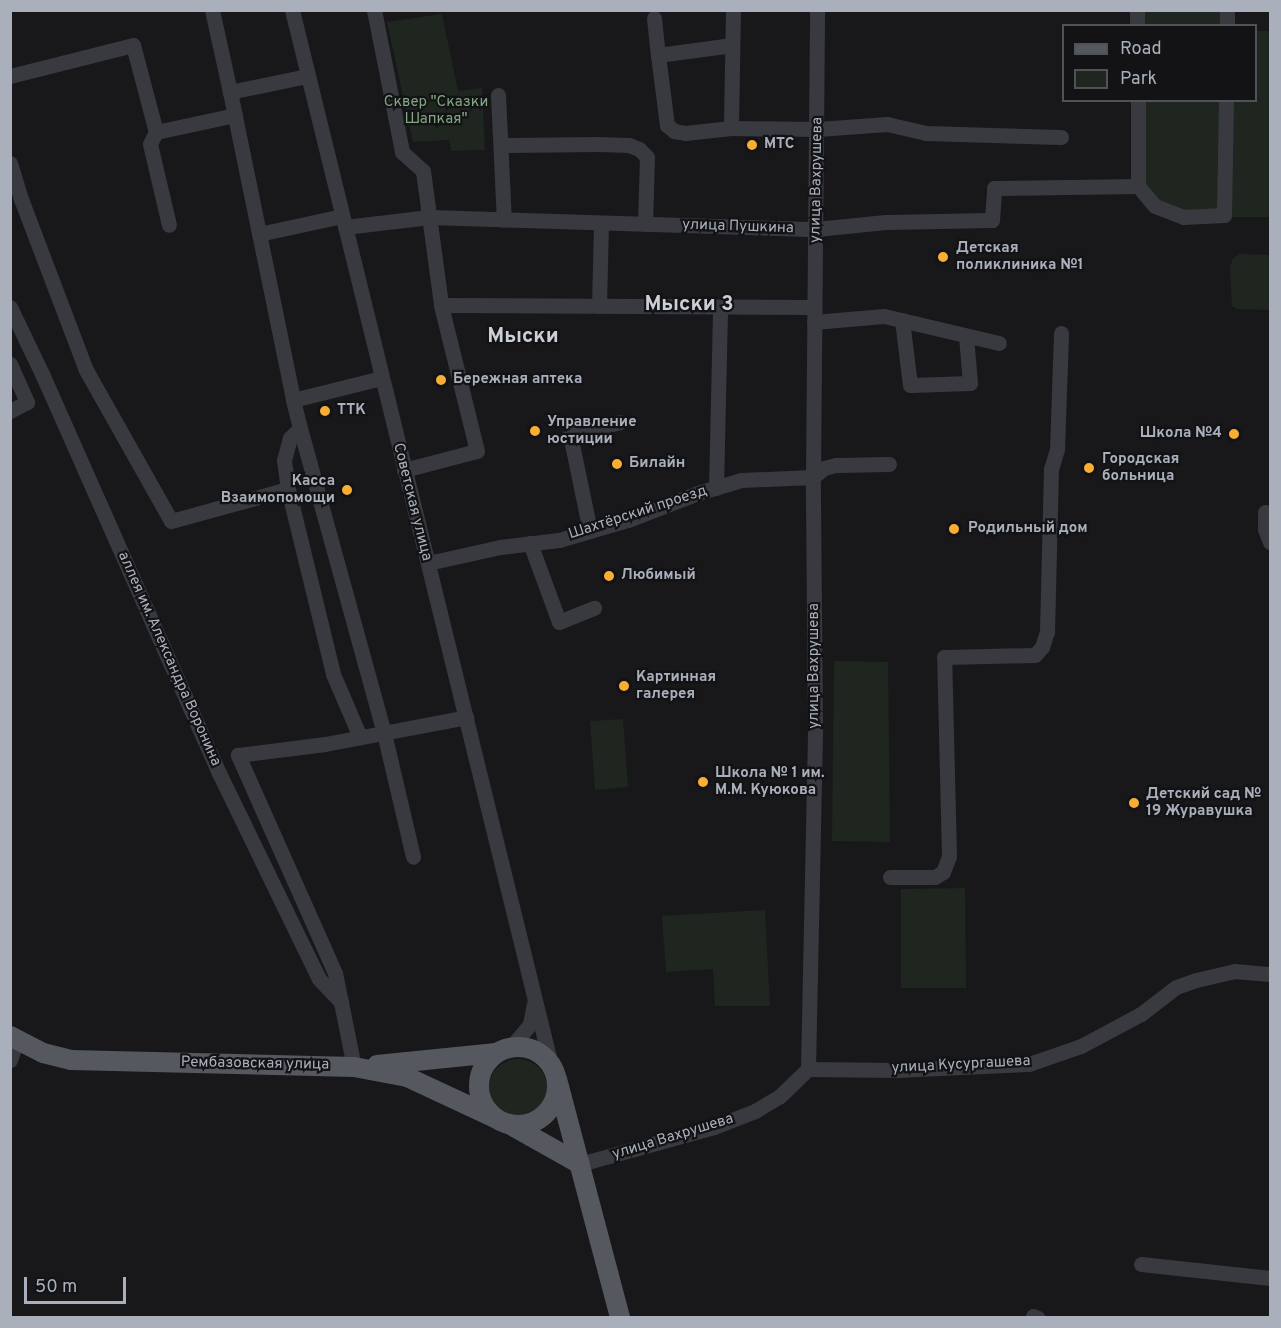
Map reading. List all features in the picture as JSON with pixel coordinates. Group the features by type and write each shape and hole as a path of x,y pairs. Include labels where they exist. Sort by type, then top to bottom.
{"main road":[{"name":"Рембазовская улица","path":"14,1038 42,1053 71,1060 354,1067 407,1077 502,1121 580,1164"},
{"path":"354,1067 526,1047 540,1054 554,1072 620,1317"},
{"path":"503,1050 482,1070 479,1093 484,1107 502,1121 532,1122 550,1108 556,1094 554,1072"}],"street":[{"path":"212,10 293,400 384,733 413,857"},
{"name":"Советская улица","path":"292,10 554,1072"},
{"path":"374,10 402,152 423,171 441,305 477,451 404,470"},
{"path":"731,128 733,10"},
{"name":"улица Вахрушева","path":"580,1164 714,1127 755,1111 780,1096 808,1069 815,727 813,477 818,129 817,10"},
{"path":"654,18 667,125 674,131 685,133 731,128 818,129 887,124 926,133 1061,137"},
{"path":"10,76 134,45 156,132 150,144 169,225"},
{"path":"658,55 732,45"},
{"path":"230,92 307,76"},
{"path":"498,95 504,220"},
{"path":"1138,102 1138,186 1155,206 1183,217 1224,215 1226,102"},
{"path":"156,132 235,115"},
{"path":"501,145 598,144 639,149 647,157 645,224"},
{"path":"10,162 21,199 86,370 171,521 288,489"},
{"name":"улица Пушкина","path":"259,234 343,222 429,218 816,229 886,222 992,220 994,188 1138,186"},
{"path":"599,306 601,223"},
{"path":"441,305 720,307 814,314 884,315 999,343"},
{"path":"716,488 720,307"},
{"name":"аллея им. Александра Воронина","path":"10,308 219,773 319,979 341,1002"},
{"path":"902,320 910,385 970,383 966,336"},
{"path":"890,877 935,877 943,872 949,856 944,657 1035,655 1042,648 1047,632 1051,469 1057,449 1061,333"},
{"path":"10,364 27,402 10,411"},
{"path":"293,400 381,378"},
{"path":"590,531 570,434 620,422"},
{"path":"300,428 290,438 284,460 288,489 333,674 360,738"},
{"path":"813,477 824,468 836,465 889,464"},
{"name":"Шахтёрский проезд","path":"428,564 531,543 559,540 741,480 813,477"},
{"path":"1265,512 1265,530 1270,542"},
{"path":"531,543 559,622 594,608"},
{"path":"354,1067 336,974 238,755 360,738 466,717"},
{"name":"улица Кусургашева","path":"808,1069 896,1070 1029,1064 1091,1041 1141,1014 1176,987 1215,973 1234,971 1270,974"},
{"path":"503,1050 530,1024 535,994"},
{"path":"10,1060 14,1038"},
{"path":"1141,1264 1270,1278"}],"green space":[{"path":"1137,11 1227,11 1227,24 1137,24"},
{"name":"Сквер \"Сказки Шапкая\"","path":"442,14 458,91 482,88 485,150 451,151 449,140 413,142 387,22"},
{"path":"1257,31 1270,31 1270,217 1183,217 1138,186 1138,102 1257,102"},
{"path":"1240,254 1270,255 1270,310 1237,309 1232,306 1230,267 1233,258"},
{"path":"834,661 888,662 890,842 832,841"},
{"path":"623,719 628,787 595,790 590,721"},
{"path":"965,888 966,988 901,988 901,889"},
{"path":"765,910 770,1006 715,1006 713,969 666,972 662,916"},
{"path":"512,1059 524,1059 539,1067 547,1082 547,1094 539,1109 524,1117 512,1117 497,1109 489,1094 489,1082 497,1067"}],"place":[{"name":"МТС","path":"752,145"},
{"name":"Детская поликлиника №1","path":"943,257"},
{"name":"Бережная аптека","path":"441,380"},
{"name":"ТТК","path":"325,411"},
{"name":"Управление юстиции","path":"535,431"},
{"name":"Школа №4","path":"1234,434"},
{"name":"Билайн","path":"617,464"},
{"name":"Городская больница","path":"1089,468"},
{"name":"Касса Взаимопомощи","path":"347,490"},
{"name":"Родильный дом","path":"954,529"},
{"name":"Любимый","path":"609,576"},
{"name":"Картинная галерея","path":"624,686"},
{"name":"Школа № 1 им. М.М. Куюкова","path":"703,782"},
{"name":"Детский сад № 19 Журавушка","path":"1134,803"}],"district":[{"name":"Мыски 3","path":"689,305"},
{"name":"Мыски","path":"523,337"}]}
